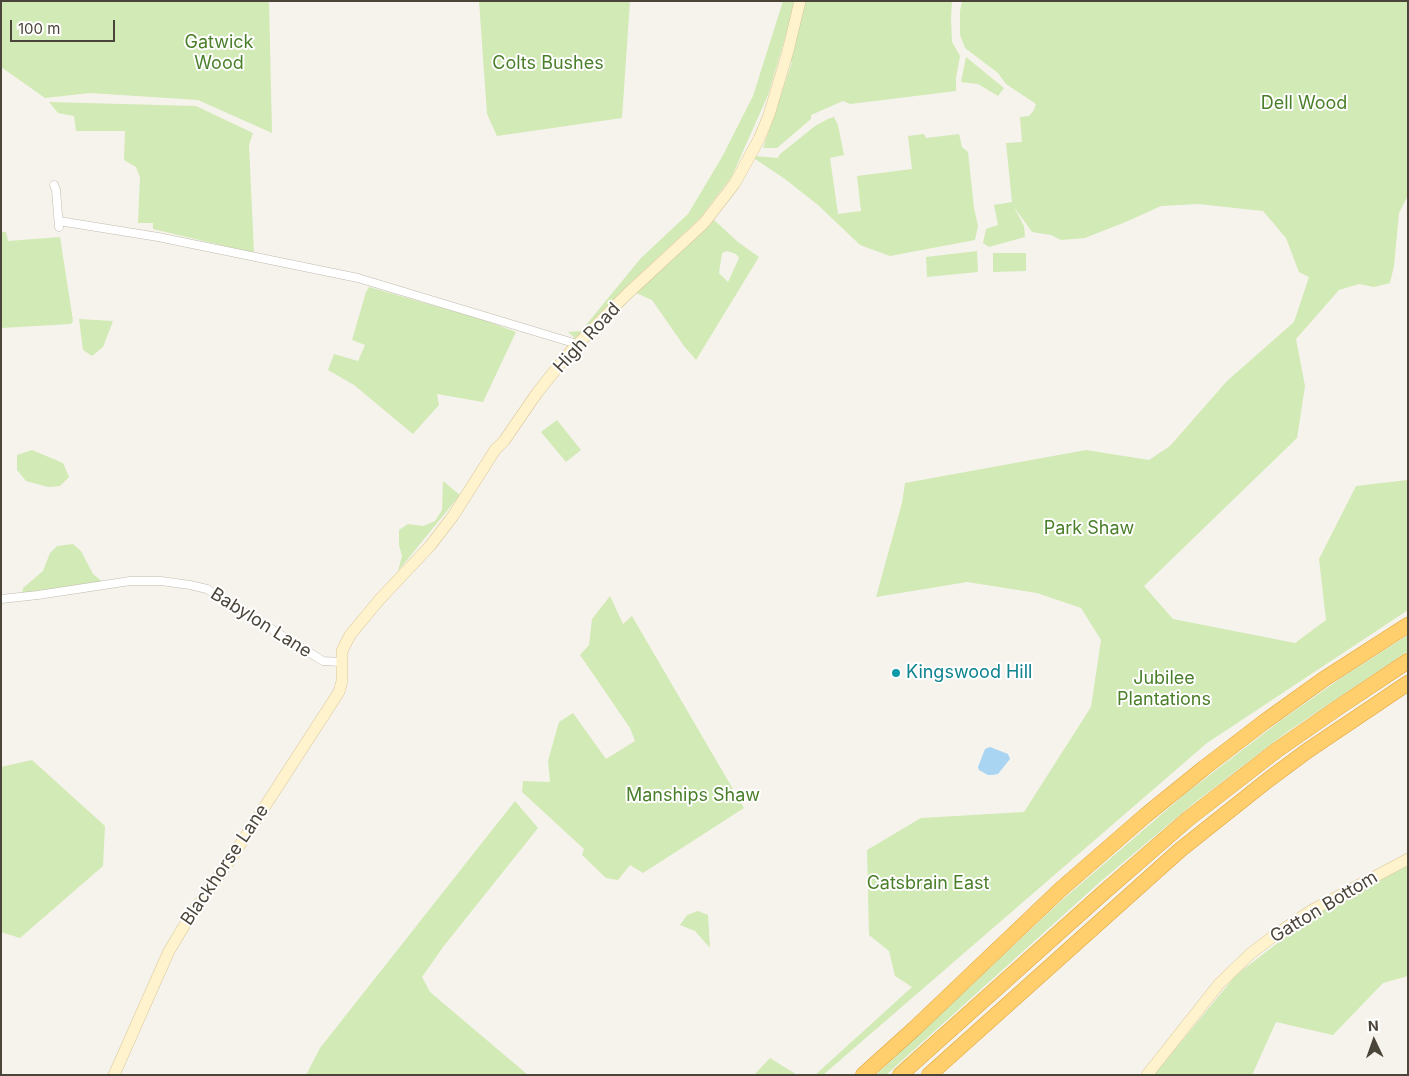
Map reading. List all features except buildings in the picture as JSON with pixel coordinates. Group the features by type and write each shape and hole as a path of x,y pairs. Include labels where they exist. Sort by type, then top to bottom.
{"highway":[{"path":"863,1075 1061,889 1204,768 1324,679 1408,625"},
{"path":"900,1075 1110,886 1188,819 1300,734 1408,662"},
{"path":"929,1075 1180,850 1291,763 1408,683"},
{"path":"850,1075 914,1029"}],"street":[{"name":"High Road","path":"341,662 342,651 350,635 380,599 430,546 453,516 495,450 537,393 577,344 626,295 704,223 735,183 759,139 769,115 788,51 800,1"},
{"path":"54,186 59,224 158,237 358,278 577,344"},
{"name":"Babylon Lane","path":"1,599 130,581 161,581 190,585 207,589 323,661 341,662"},
{"name":"Blackhorse Lane","path":"114,1075 168,952 335,698 342,681 341,662"},
{"name":"Gatton Bottom","path":"1147,1075 1219,984 1274,934 1312,910 1408,859"}],"green space":[{"name":"Gatwick Wood","path":"1,1 269,1 272,133 198,100 90,93 45,98 1,67"},
{"name":"Colts Bushes","path":"479,1 630,1 622,118 497,136 487,114"},
{"path":"783,1 795,1 791,18 768,95 732,176 700,218 627,286 576,339 568,332 581,331 641,258 688,214 722,157 753,96"},
{"path":"805,1 952,1 952,42 960,56 956,91 850,104 843,101 811,115 811,119 777,148 763,148 792,62 790,62"},
{"path":"962,1 1408,1 1408,195 1399,213 1394,266 1390,283 1374,287 1359,284 1339,290 1296,339 1305,386 1297,438 1144,586 1173,619 1295,643 1326,620 1319,559 1356,486 1408,480 1408,610 1207,743 823,1075 815,1075 912,987 895,976 889,951 869,935 867,850 921,818 1024,812 1091,707 1101,640 1081,608 1037,593 967,582 876,597 902,503 905,483 1086,450 1149,460 1170,446 1227,381 1294,322 1309,277 1299,272 1286,238 1263,211 1198,204 1161,206 1085,238 1061,240 1051,235 1032,232 1014,207 1024,226 1025,237 989,247 983,243 986,229 998,225 994,205 1012,202 1006,143 1022,142 1020,117 1029,116 1036,104 1006,84 998,73 965,48 960,35"},
{"path":"966,57 1004,88 998,96 978,84 961,82"},
{"path":"49,102 196,106 253,133 249,145 254,253 153,229 153,223 138,223 140,177 136,167 124,160 125,131 76,131 74,116 58,113"},
{"path":"834,117 838,125 844,155 830,158 838,214 861,211 857,176 912,169 908,136 924,134 926,138 959,134 962,147 968,152 974,208 978,226 975,240 890,256 860,245 818,205 785,179 755,159 755,156 778,158 780,154 815,126"},
{"path":"713,219 738,242 759,257 696,360 652,300 636,293","holes":["727,251 736,254 739,258 728,282 719,273 722,253"]},
{"path":"1,232 6,232 8,241 60,237 73,321 71,324 1,328"},
{"path":"977,251 978,272 927,277 926,257"},
{"path":"993,253 1026,253 1026,271 993,272"},
{"path":"369,287 484,320 516,332 483,402 437,394 439,405 413,434 354,385 328,370 334,354 358,361 365,345 352,340"},
{"path":"79,319 113,321 103,347 92,356 83,350"},
{"path":"557,420 581,450 566,462 541,432"},
{"path":"32,450 63,463 69,477 60,486 48,487 26,481 17,470 17,455"},
{"path":"443,481 460,495 398,571 402,556 399,545 399,530 408,524 423,526 435,521 442,510"},
{"path":"73,544 81,551 93,574 104,583 22,594 23,588 43,571 50,553 57,546"},
{"name":"Manships Shaw","path":"610,596 623,624 632,616 744,808 643,873 630,865 618,880 606,878 582,855 584,849 522,792 523,781 550,782 548,761 559,722 573,713 606,759 635,741 630,728 580,655 589,645 592,619"},
{"path":"1408,635 1408,651 1287,732 1193,804 1100,882 886,1075 876,1075 1061,901 1185,794 1280,721 1344,676"},
{"path":"32,760 105,826 103,866 20,938 1,932 1,767"},
{"path":"515,801 538,828 443,947 422,977 430,992 528,1075 306,1075 320,1048"},
{"path":"1408,864 1408,976 1383,983 1333,1035 1276,1022 1252,1075 1154,1075 1236,975 1310,918"},
{"path":"698,911 708,915 710,948 695,931 680,925 687,915"},
{"path":"770,1058 794,1073 796,1075 754,1075"}],"water":[{"path":"990,747 1008,754 1010,759 998,774 988,775 979,770 978,767 985,749"}],"place":[{"name":"Kingswood Hill","path":"896,673"}],"park label":[{"name":"Dell Wood","path":"1304,104"},
{"name":"Park Shaw","path":"1089,529"},
{"name":"Jubilee Plantations","path":"1164,690"},
{"name":"Catsbrain East","path":"928,884"}]}
